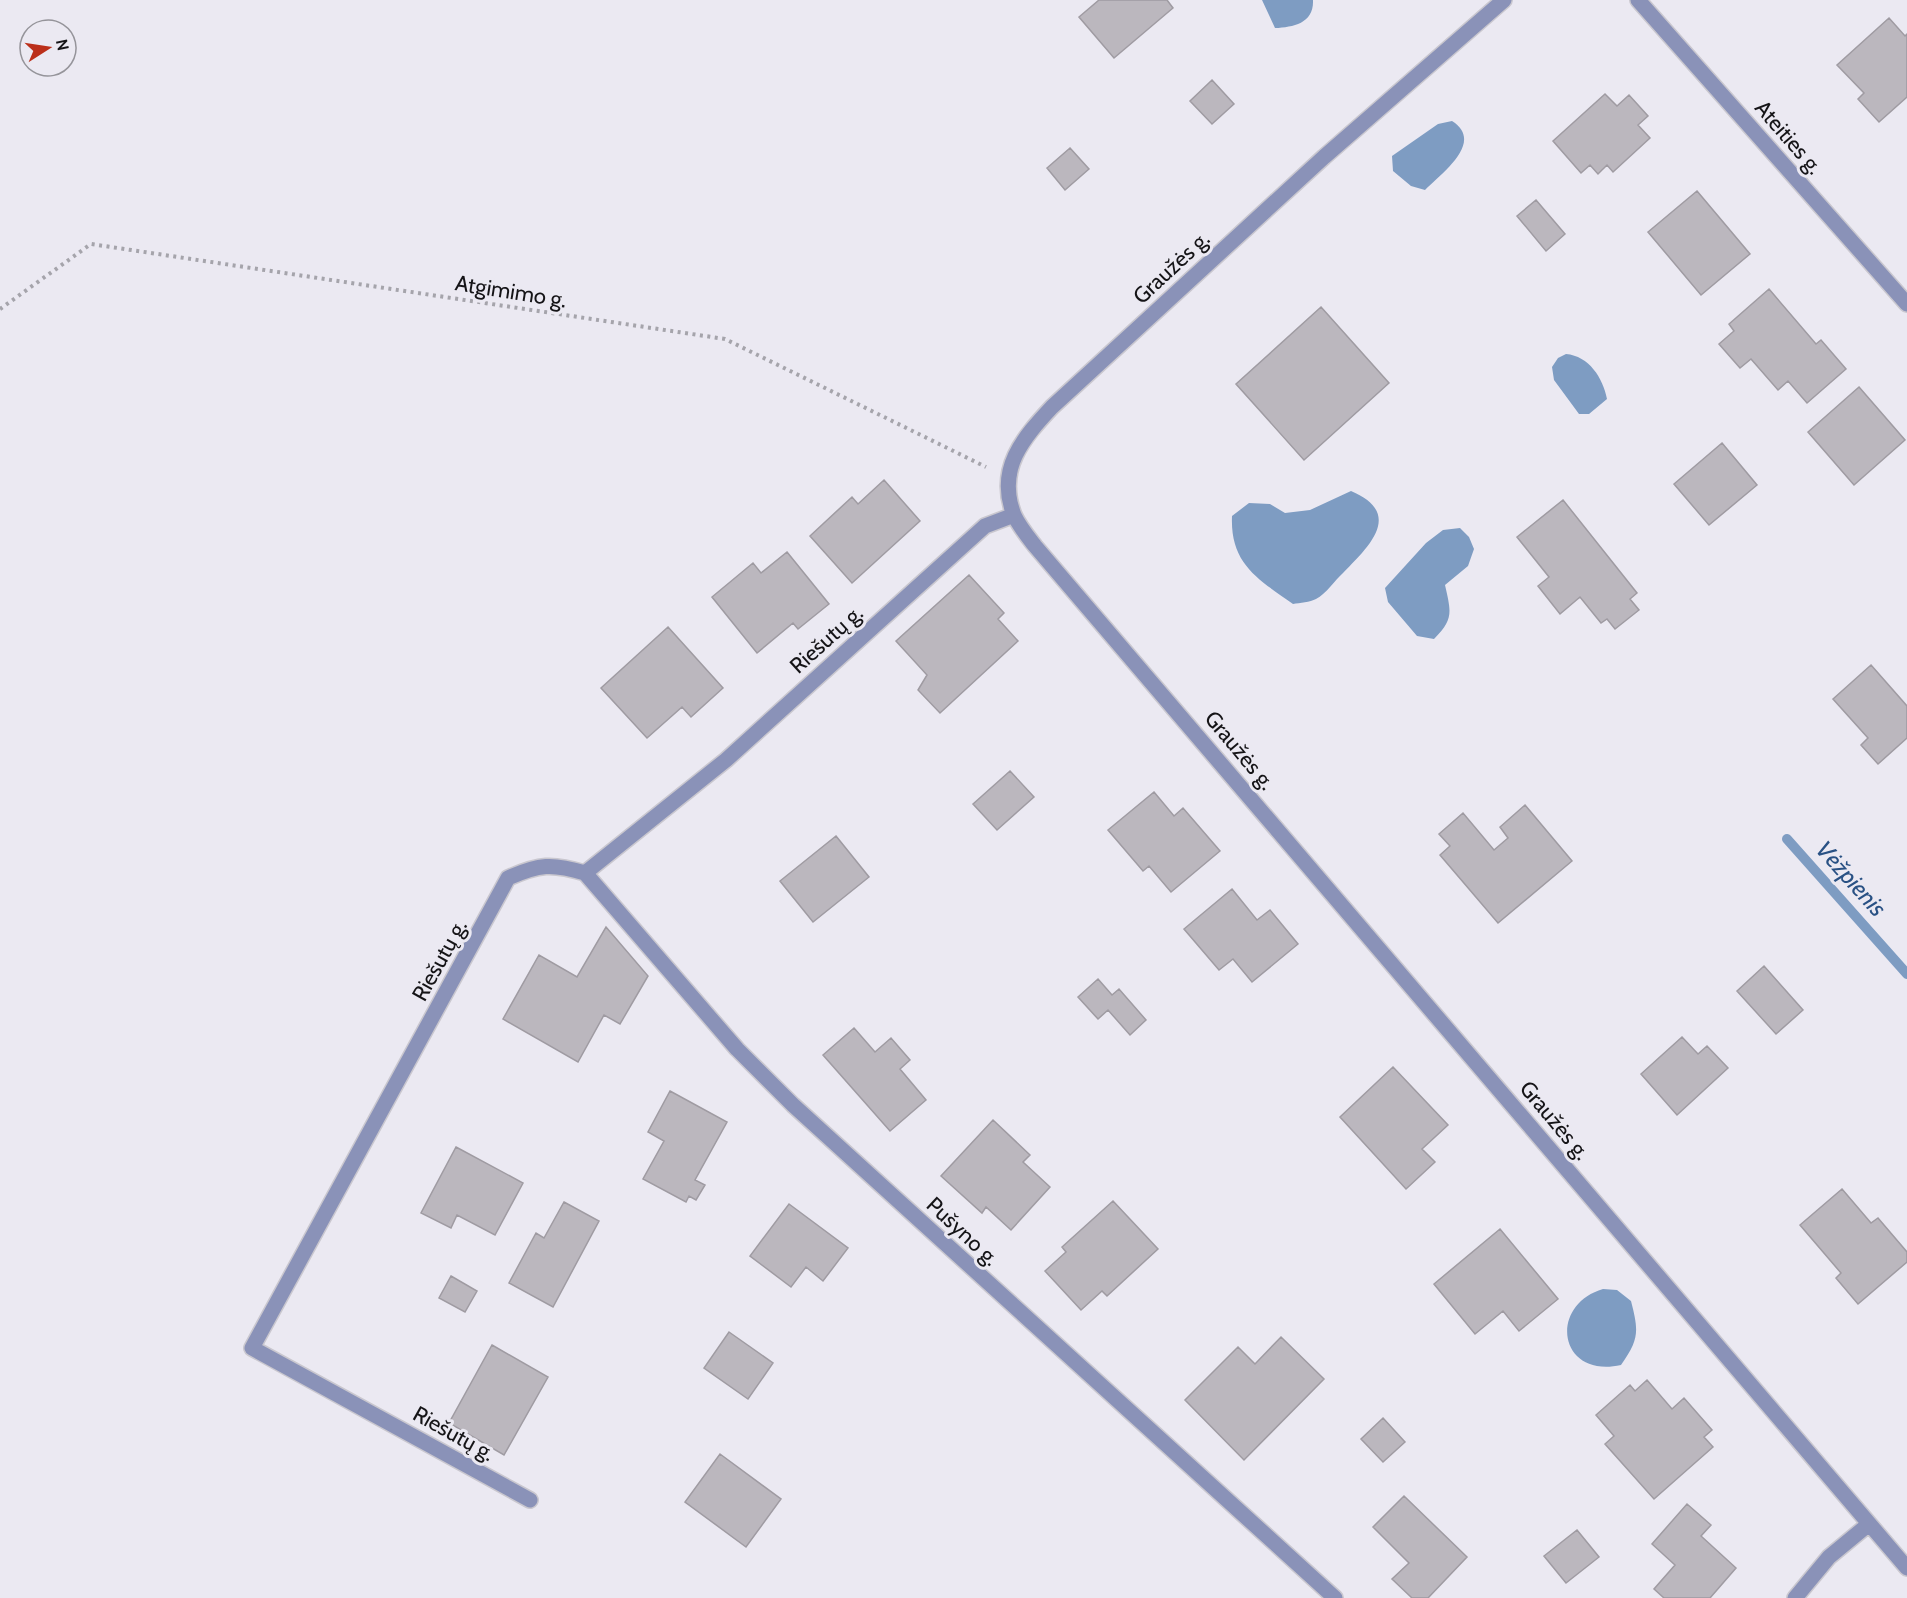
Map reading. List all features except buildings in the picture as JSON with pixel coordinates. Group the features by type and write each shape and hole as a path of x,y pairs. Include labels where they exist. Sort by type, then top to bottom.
{"street":[{"name":"Graužės g.","path":"1504,0 1324,157 1052,407 1025,437 1014,457 1008,477 1014,514 1042,555 1907,1568"},
{"name":"Ateities g.","path":"1638,0 1907,304"},
{"name":"Riešutų g.","path":"530,1500 252,1348 508,878 532,867 558,865 585,873 726,760 985,526 1014,514"},
{"name":"Pušyno g.","path":"585,873 737,1049 793,1105 1335,1598"},
{"path":"1795,1598 1829,1557 1869,1524"}],"path":[{"name":"Atgimimo g.","path":"0,309 91,244 725,339 1008,477"}],"water":[{"path":"1262,0 1313,0 1310,14 1302,22 1275,28"},
{"path":"1452,121 1461,129 1464,138 1462,148 1450,166 1425,190 1411,186 1393,171 1392,156 1438,124"},
{"path":"1566,354 1582,359 1594,369 1602,383 1607,399 1589,414 1579,414 1554,380 1552,367 1558,358"},
{"path":"1351,491 1367,500 1376,509 1379,519 1377,530 1372,541 1320,597 1293,604 1258,578 1241,558 1233,533 1232,516 1249,503 1270,504 1285,513 1310,510"},
{"path":"1460,528 1469,537 1474,549 1468,566 1445,585 1449,609 1448,620 1434,639 1417,636 1388,602 1385,588 1426,543 1443,530"},
{"path":"1603,1289 1617,1290 1631,1301 1634,1312 1636,1335 1621,1365 1600,1366 1584,1361 1573,1351 1568,1338 1568,1324 1574,1310 1585,1297"}],"waterway":[{"name":"Vėžpienis","path":"1787,839 1907,974"}]}
